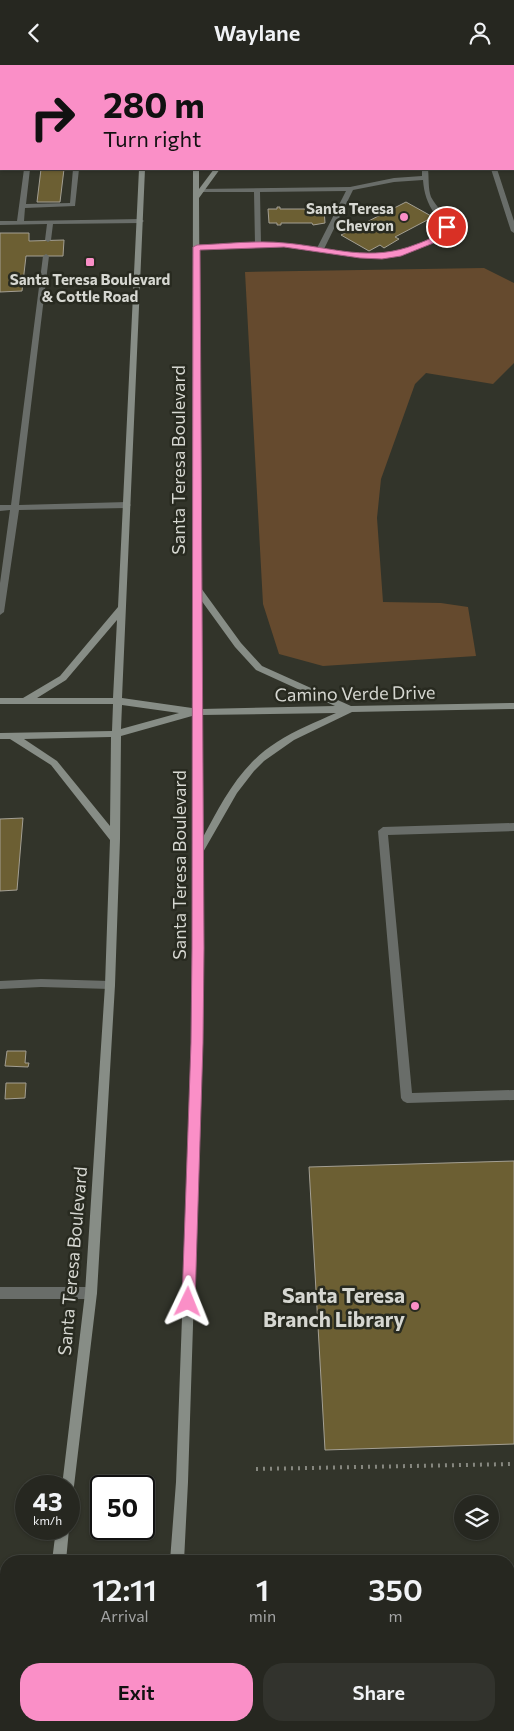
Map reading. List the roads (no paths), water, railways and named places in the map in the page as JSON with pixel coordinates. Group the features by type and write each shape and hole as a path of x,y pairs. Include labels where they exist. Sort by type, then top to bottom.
{"main road":[{"name":"Santa Teresa Boulevard","path":"69,1475 91,1293 110,985 115,839 116,733 142,170"},
{"name":"Santa Teresa Boulevard","path":"177,1555 182,1482 197,1043 199,853 196,170"},
{"path":"196,198 216,170"},
{"path":"198,590 238,645 259,668 351,709"},
{"path":"25,701 63,678 122,609"},
{"name":"Camino Verde Drive","path":"0,701 118,701 198,712 514,706"},
{"path":"199,853 236,786 261,758 283,743 351,709"},
{"name":"Camino Verde Drive","path":"0,736 116,733 198,712"},
{"path":"11,736 54,763 115,839"},
{"path":"59,1555 61,1540"}],"street":[{"path":"20,223 26,170"},
{"path":"22,206 72,205 76,170"},
{"path":"197,247 284,245 360,256 398,255 433,241 444,233 447,227 445,219 438,213 428,195 426,170"},
{"path":"494,170 514,231"},
{"path":"201,190 350,189 394,180 426,178"},
{"path":"320,249 350,189"},
{"path":"257,190 258,246"},
{"path":"0,223 141,221"},
{"path":"48,241 50,223"},
{"path":"0,612 46,256"},
{"path":"0,508 126,505"},
{"path":"514,827 382,831 407,1098 514,1095"},
{"path":"0,985 42,983 110,985"},
{"path":"0,1293 91,1293"}],"place":[{"name":"Santa Teresa Chevron","path":"404,217"},
{"name":"Santa Teresa Boulevard & Cottle Road","path":"90,262"},
{"name":"Santa Teresa Branch Library","path":"415,1306"}]}
